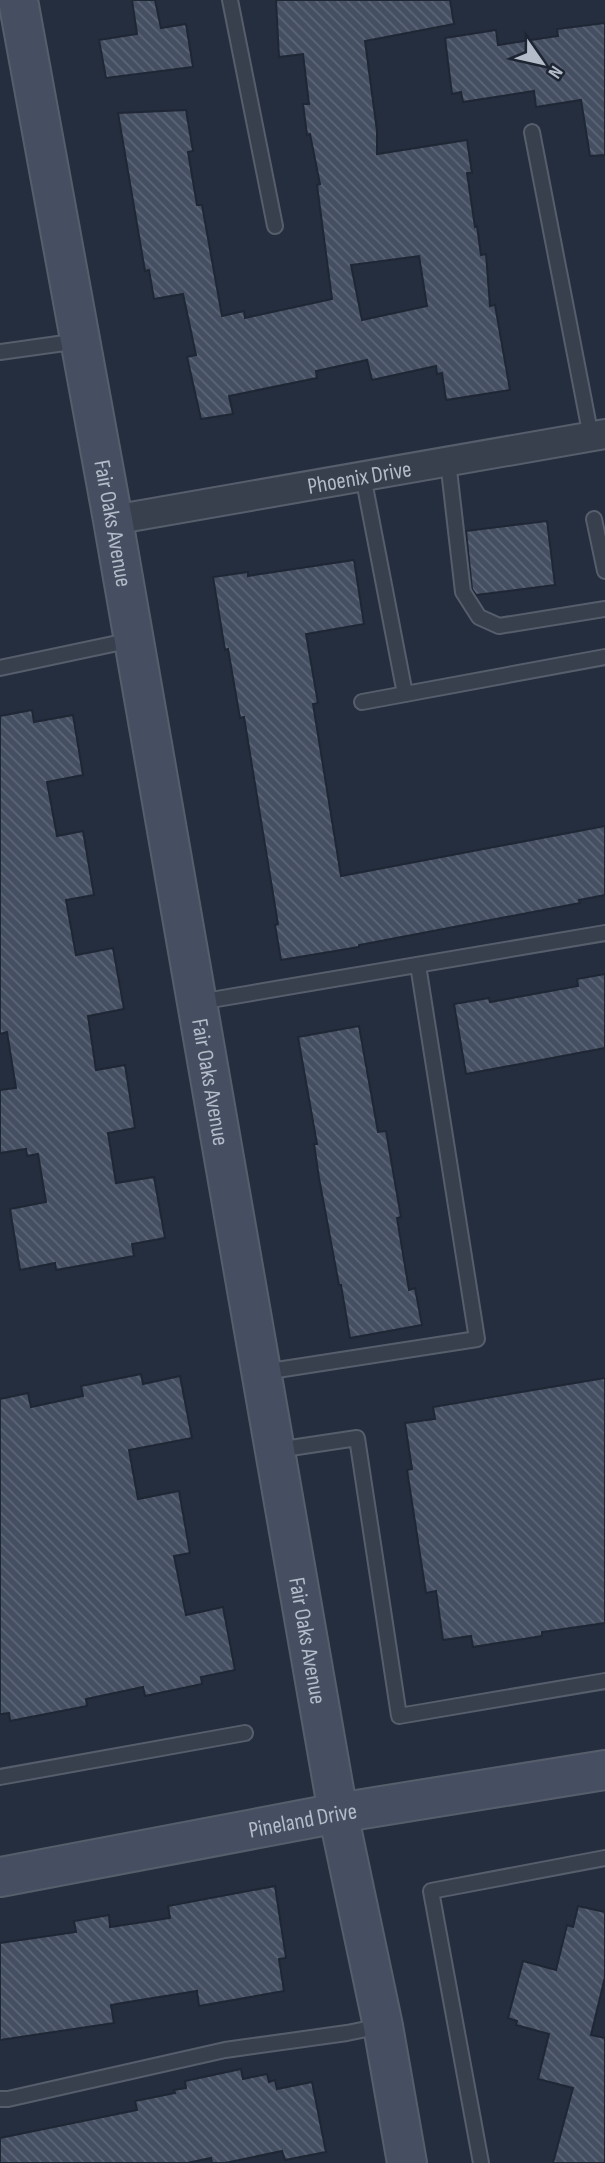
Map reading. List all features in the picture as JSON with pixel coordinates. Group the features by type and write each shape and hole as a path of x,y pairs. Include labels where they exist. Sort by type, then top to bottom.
{"main road":[{"name":"Fair Oaks Avenue","path":"18,0 113,520 338,1813 383,2026 407,2163"},
{"name":"Pineland Drive","path":"0,1877 338,1813 605,1770"}],"street":[{"name":"Phoenix Drive","path":"113,520 598,435"}],"lane":[{"path":"230,0 275,226"},
{"path":"532,132 598,435"},
{"path":"0,352 80,341"},
{"path":"448,461 463,592 480,617 499,626 605,609"},
{"path":"363,476 405,694"},
{"path":"594,519 605,572"},
{"path":"0,668 134,640"},
{"path":"362,702 605,656"},
{"path":"197,1003 605,933"},
{"path":"261,1373 477,1339 418,965"},
{"path":"275,1450 357,1438 399,1716 605,1681"},
{"path":"0,1777 245,1733"},
{"path":"481,2163 430,1891 605,1858"},
{"path":"0,2099 225,2050 383,2026"}],"building":[{"path":"132,0 155,0 161,28 186,24 193,67 106,78 99,40 137,34"},
{"path":"276,0 450,0 454,24 365,41 377,131 377,154 467,140 472,173 467,173 475,227 477,226 481,255 486,254 490,306 495,305 510,390 446,400 442,373 437,374 436,366 372,380 367,360 316,371 317,378 229,396 233,414 201,419 187,357 196,355 183,294 154,299 149,270 145,271 118,113 186,110 193,151 188,152 197,205 202,205 222,316 244,311 245,318 332,299 317,185 320,184 310,134 307,135 303,104 309,104 303,54 279,57","holes":["419,256 427,306 362,320 351,265"]},
{"path":"605,23 605,155 590,156 581,100 536,107 534,91 463,102 461,92 452,94 445,38 496,30 498,45 558,36 557,29"},
{"path":"547,521 555,585 476,595 472,589 466,531"},
{"path":"354,560 364,624 306,634 318,703 313,704 341,876 605,826 605,895 579,900 580,903 281,960 275,925 278,924 244,717 240,718 213,577 248,572 248,576"},
{"path":"32,710 34,722 73,715 83,775 47,782 57,836 83,831 94,895 66,900 76,955 113,948 124,1009 88,1016 96,1070 125,1065 135,1128 108,1133 116,1183 154,1177 165,1238 132,1244 134,1256 56,1270 55,1263 20,1270 10,1209 46,1202 38,1154 27,1156 26,1149 0,1153 0,1090 16,1088 7,1032 0,1034 0,716"},
{"path":"605,974 605,1048 466,1074 454,1004 489,998 490,1002 578,986 577,979"},
{"path":"359,1026 378,1132 386,1131 401,1217 397,1218 409,1290 415,1288 422,1325 350,1338 319,1178 314,1144 317,1144 298,1037"},
{"path":"141,1374 143,1384 180,1376 192,1438 129,1450 138,1499 179,1491 190,1553 174,1556 186,1615 223,1607 235,1670 201,1677 202,1684 145,1696 143,1687 86,1699 87,1706 10,1721 9,1713 0,1714 0,1399 28,1393 31,1407 83,1396 81,1386"},
{"path":"605,1378 605,1623 542,1632 542,1636 473,1647 471,1636 443,1640 436,1591 426,1593 407,1470 412,1469 405,1423 435,1419 433,1407"},
{"path":"275,1886 286,1958 279,1959 284,1991 199,2006 197,1991 122,2003 111,2005 114,2023 0,2040 0,1943 76,1932 74,1921 109,1915 110,1927 170,1918 168,1906"},
{"path":"578,1906 605,1912 605,1977 591,2035 605,2038 605,2163 553,2163 573,2088 538,2079 549,2034 516,2025 517,2021 508,2018 523,1961 556,1970 567,1925 573,1927"},
{"path":"241,2069 243,2079 267,2074 269,2082 275,2080 277,2089 312,2082 326,2152 285,2160 282,2151 225,2163 212,2163 211,2158 187,2163 0,2163 0,2138 137,2110 135,2101 175,2093 174,2090 186,2088 185,2081"}]}
